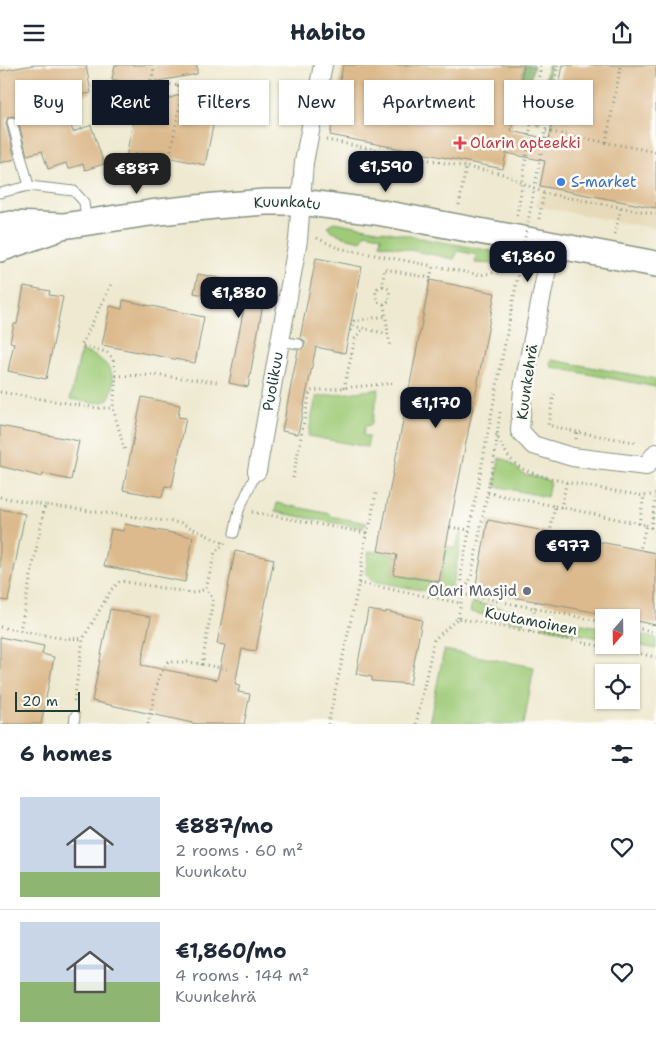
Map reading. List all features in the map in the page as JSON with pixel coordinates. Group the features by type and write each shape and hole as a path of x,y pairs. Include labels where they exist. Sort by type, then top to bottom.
{"main road":[{"name":"Kuunkatu","path":"0,226 11,224 75,225 216,206 265,202 301,202 377,212 550,256 656,264"},
{"name":"Kuunkatu","path":"0,249 75,225"}],"street":[{"name":"Puolikuu","path":"257,471 298,232 304,162 323,65"},
{"name":"Kuunkehrä","path":"550,256 524,389 520,431 534,445 572,457 646,466 656,453"}],"lane":[{"path":"12,122 29,186"},
{"path":"0,193 29,186 74,191 84,202 75,225"},
{"path":"280,341 299,344"},
{"path":"234,533 239,510 257,471"}],"path":[{"path":"155,65 151,80 272,102"},
{"path":"522,183 530,137 531,115 541,65"},
{"path":"416,724 434,640 458,618 462,593 461,573 469,528 558,65"},
{"path":"606,142 621,65"},
{"path":"171,150 181,97 178,85"},
{"path":"546,131 656,152"},
{"path":"324,147 325,139 466,167 503,175 544,193 656,214"},
{"path":"459,205 466,167"},
{"path":"539,220 544,193"},
{"path":"614,236 621,208"},
{"path":"298,232 312,235 338,248 481,275 522,266 550,256"},
{"path":"383,285 384,269 430,278 433,266"},
{"path":"111,285 81,346 107,352 113,359 116,376 113,408 125,451"},
{"path":"383,285 378,288 376,293 378,301 384,304"},
{"path":"383,285 389,289 390,300 384,304"},
{"path":"384,304 390,347"},
{"path":"351,331 354,321 386,316"},
{"path":"352,326 388,334"},
{"path":"344,388 355,339 363,328"},
{"path":"116,376 154,375 218,382"},
{"path":"293,478 310,391 396,383"},
{"path":"0,392 78,405 113,408"},
{"path":"554,394 548,425 577,432"},
{"path":"462,593 471,578 495,454 496,432"},
{"path":"561,508 567,481"},
{"path":"328,724 359,583 366,533 370,524 376,493"},
{"path":"488,493 646,525 656,531"},
{"path":"639,524 644,496"},
{"path":"0,497 45,505 181,523 224,544"},
{"path":"651,528 656,498"},
{"path":"20,631 45,505"},
{"path":"550,533 555,507"},
{"path":"239,510 366,533"},
{"path":"640,550 646,525"},
{"path":"450,527 469,528"},
{"path":"202,665 213,599 206,589 214,552 234,533"},
{"path":"74,716 83,639 111,590 120,581 192,593 206,589"},
{"path":"359,583 460,603"},
{"path":"462,593 595,620"},
{"path":"530,632 536,601"},
{"name":"Kuutamoinen","path":"458,618 595,645"},
{"path":"0,627 83,639"},
{"path":"640,629 656,632"},
{"name":"Kuutamoinen","path":"640,654 656,657"},
{"path":"148,724 159,675 168,662 227,669"}],"shaded area":[{"path":"656,65 656,229 536,206 540,186"}],"green space":[{"path":"524,65 534,65 530,80 521,80"},
{"path":"548,65 551,65 548,80 545,80"},
{"path":"334,222 497,252 503,257 496,264 475,263 477,255 458,251 454,259 380,244 381,236 365,233 361,241 344,237 329,229 328,226"},
{"path":"81,351 98,358 109,369 113,383 112,392 107,401 94,403 70,399"},
{"path":"552,360 656,379 656,387 551,367 550,362"},
{"path":"379,389 371,425 365,426 363,435 369,437 367,447 308,436 316,397"},
{"path":"499,458 507,460 524,474 550,481 547,497 495,486"},
{"path":"277,503 367,523 363,528 275,512"},
{"path":"460,532 463,532 449,595 372,581 365,573 369,551 397,555 393,574 439,583 446,546 456,548"},
{"path":"472,602 525,613 523,623 470,612"},
{"path":"545,617 595,626 595,637 543,627"},
{"path":"640,635 656,638 656,649 640,645"},
{"path":"444,650 534,667 524,724 429,724"}],"building":[{"path":"33,65 86,65 91,93 82,95 82,80 15,80 15,118 8,117 6,123 15,159 0,163 0,71"},
{"path":"115,65 197,65 197,74 165,80 112,79"},
{"path":"343,65 524,65 521,80 504,80 504,125 512,125 511,131 549,139 552,125 593,125 593,80 560,80 563,65 656,65 656,208 540,186 545,161 506,153 503,169 330,135 332,125 354,125 354,80 340,80"},
{"path":"179,95 179,125 213,125 205,165 163,156 159,176 133,171 137,153 126,157 132,125 169,125 169,98"},
{"path":"19,125 71,125 73,132 91,125 104,164 85,170 83,164 68,169 66,163 48,169 42,151 27,155"},
{"path":"316,258 362,267 345,353 316,347 298,434 282,431 298,350 305,345 305,341 300,338"},
{"path":"198,274 266,287 248,387 229,383 245,303 194,293"},
{"path":"430,280 495,293 439,582 393,574 397,555 378,551"},
{"path":"24,286 50,291 49,295 63,297 46,379 8,371 14,343 10,342 14,324 17,324"},
{"path":"123,300 204,317 195,363 102,345 110,306 122,309"},
{"path":"142,397 180,405 178,417 186,418 172,487 165,486 162,497 123,490"},
{"path":"0,426 79,441 71,480 43,474 42,477 0,466"},
{"path":"0,509 25,514 8,601 0,600"},
{"path":"488,520 656,553 656,625 640,622 640,609 595,609 595,612 475,590"},
{"path":"125,524 193,537 185,582 104,566 111,529 123,531"},
{"path":"235,551 274,559 256,651 242,649 235,684 240,685 238,692 250,694 244,724 197,724 92,701 110,609 151,617 141,665 217,680 225,645 217,644"},
{"path":"368,610 386,613 386,611 422,620 410,684 372,681 372,677 356,674"},
{"path":"0,637 44,646 42,654 54,657 41,724 0,724"}],"place":[{"name":"Olarin apteekki","path":"460,143"},
{"name":"S-market","path":"561,182"},
{"name":"Olari Masjid","path":"527,591"}]}
